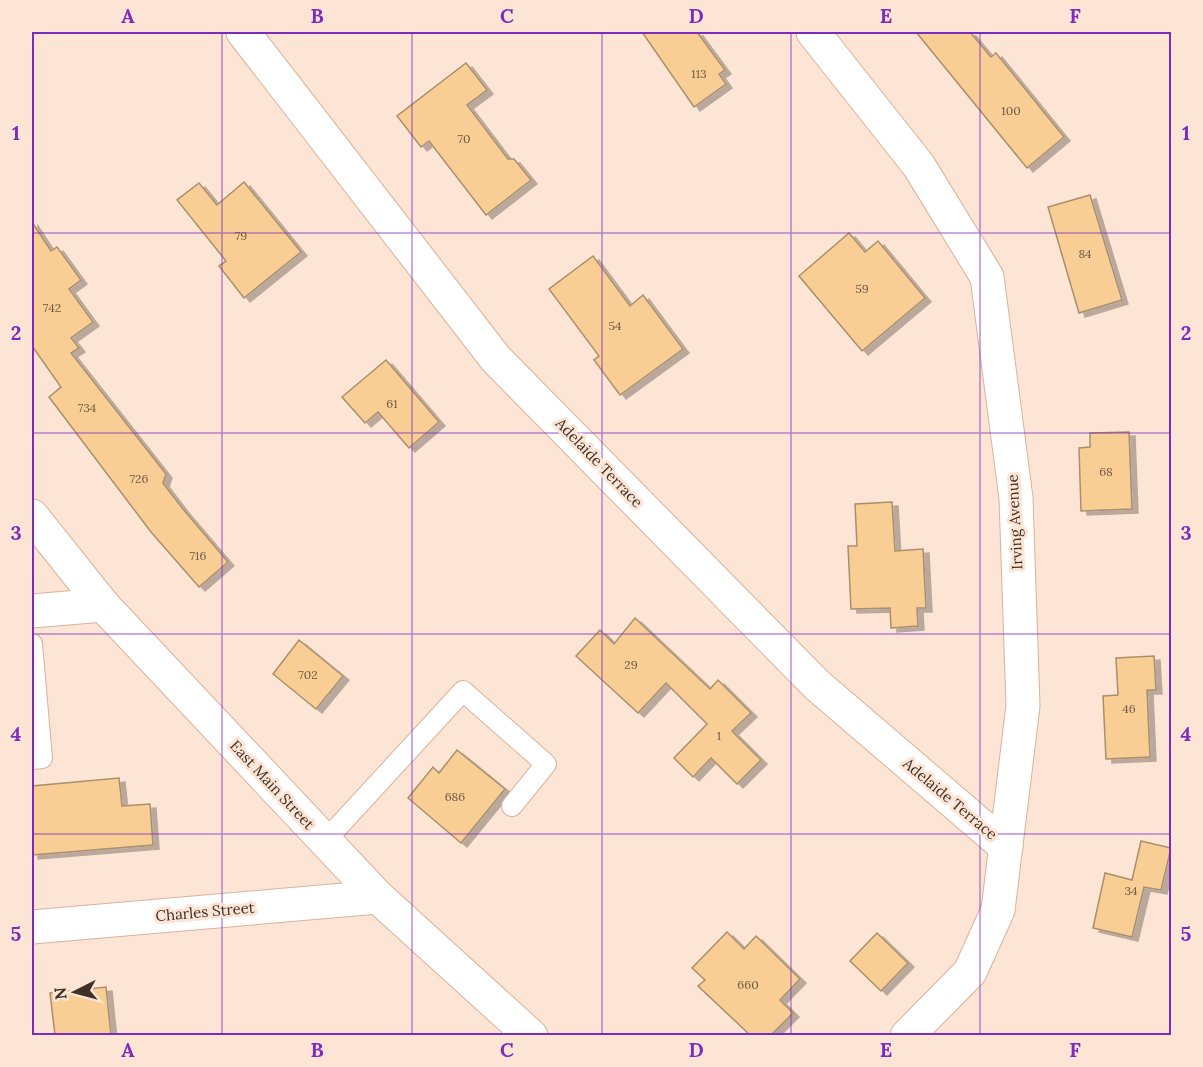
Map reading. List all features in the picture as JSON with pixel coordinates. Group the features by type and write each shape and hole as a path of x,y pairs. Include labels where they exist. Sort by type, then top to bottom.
{"main road":[{"name":"Adelaide Terrace","path":"243,32 496,358 817,685 1006,847"},
{"name":"Irving Avenue","path":"813,32 919,166 987,277 1016,510 1023,706 998,910 970,972 907,1035"},
{"name":"East Main Street","path":"32,516 103,605 378,897 520,1032"},
{"path":"32,611 103,605"},
{"name":"Charles Street","path":"32,927 378,897"}],"lane":[{"path":"32,650 42,758 32,759"},
{"path":"325,840 463,691 546,764 512,806"}],"building":[{"path":"642,32 697,32 725,70 719,74 726,84 694,107"},
{"path":"916,32 970,32 991,57 996,53 1064,137 1027,168"},
{"path":"466,63 487,90 467,105 508,159 514,159 531,180 486,215 429,141 421,147 397,116"},
{"path":"244,182 301,252 244,298 219,266 226,261 177,200 199,183 217,205"},
{"path":"1090,195 1122,300 1079,313 1048,207"},
{"path":"32,222 51,251 57,247 81,280 69,289 93,322 71,338 79,348 71,353 166,474 163,483 228,562 199,587 151,532 49,397 61,387 32,346"},
{"path":"849,233 865,252 878,241 925,298 862,351 799,276"},
{"path":"593,256 630,306 643,295 683,349 620,395 594,360 599,356 549,289"},
{"path":"386,360 439,422 409,448 378,412 365,423 342,397"},
{"path":"1129,432 1132,509 1081,511 1079,448 1090,447 1090,433"},
{"path":"892,502 895,551 923,549 926,608 917,608 918,626 891,628 890,608 851,609 848,546 857,546 855,504"},
{"path":"635,618 710,689 718,680 751,713 732,731 761,760 737,784 711,758 693,777 674,758 707,724 666,683 638,713 576,656 600,630 614,644"},
{"path":"299,640 343,676 316,709 273,674"},
{"path":"1154,656 1156,690 1147,690 1150,757 1106,759 1103,696 1118,695 1116,658"},
{"path":"457,750 505,789 461,843 408,798 433,767 439,773"},
{"path":"119,778 122,806 150,804 153,845 32,855 32,786"},
{"path":"1141,841 1171,848 1161,890 1144,887 1132,937 1093,928 1105,873 1132,880"},
{"path":"727,932 744,949 756,936 800,979 780,1000 793,1013 771,1035 750,1035 698,986 705,980 692,968"},
{"path":"877,933 908,963 881,991 850,961"},
{"path":"106,987 111,1035 55,1035 50,993"}]}
